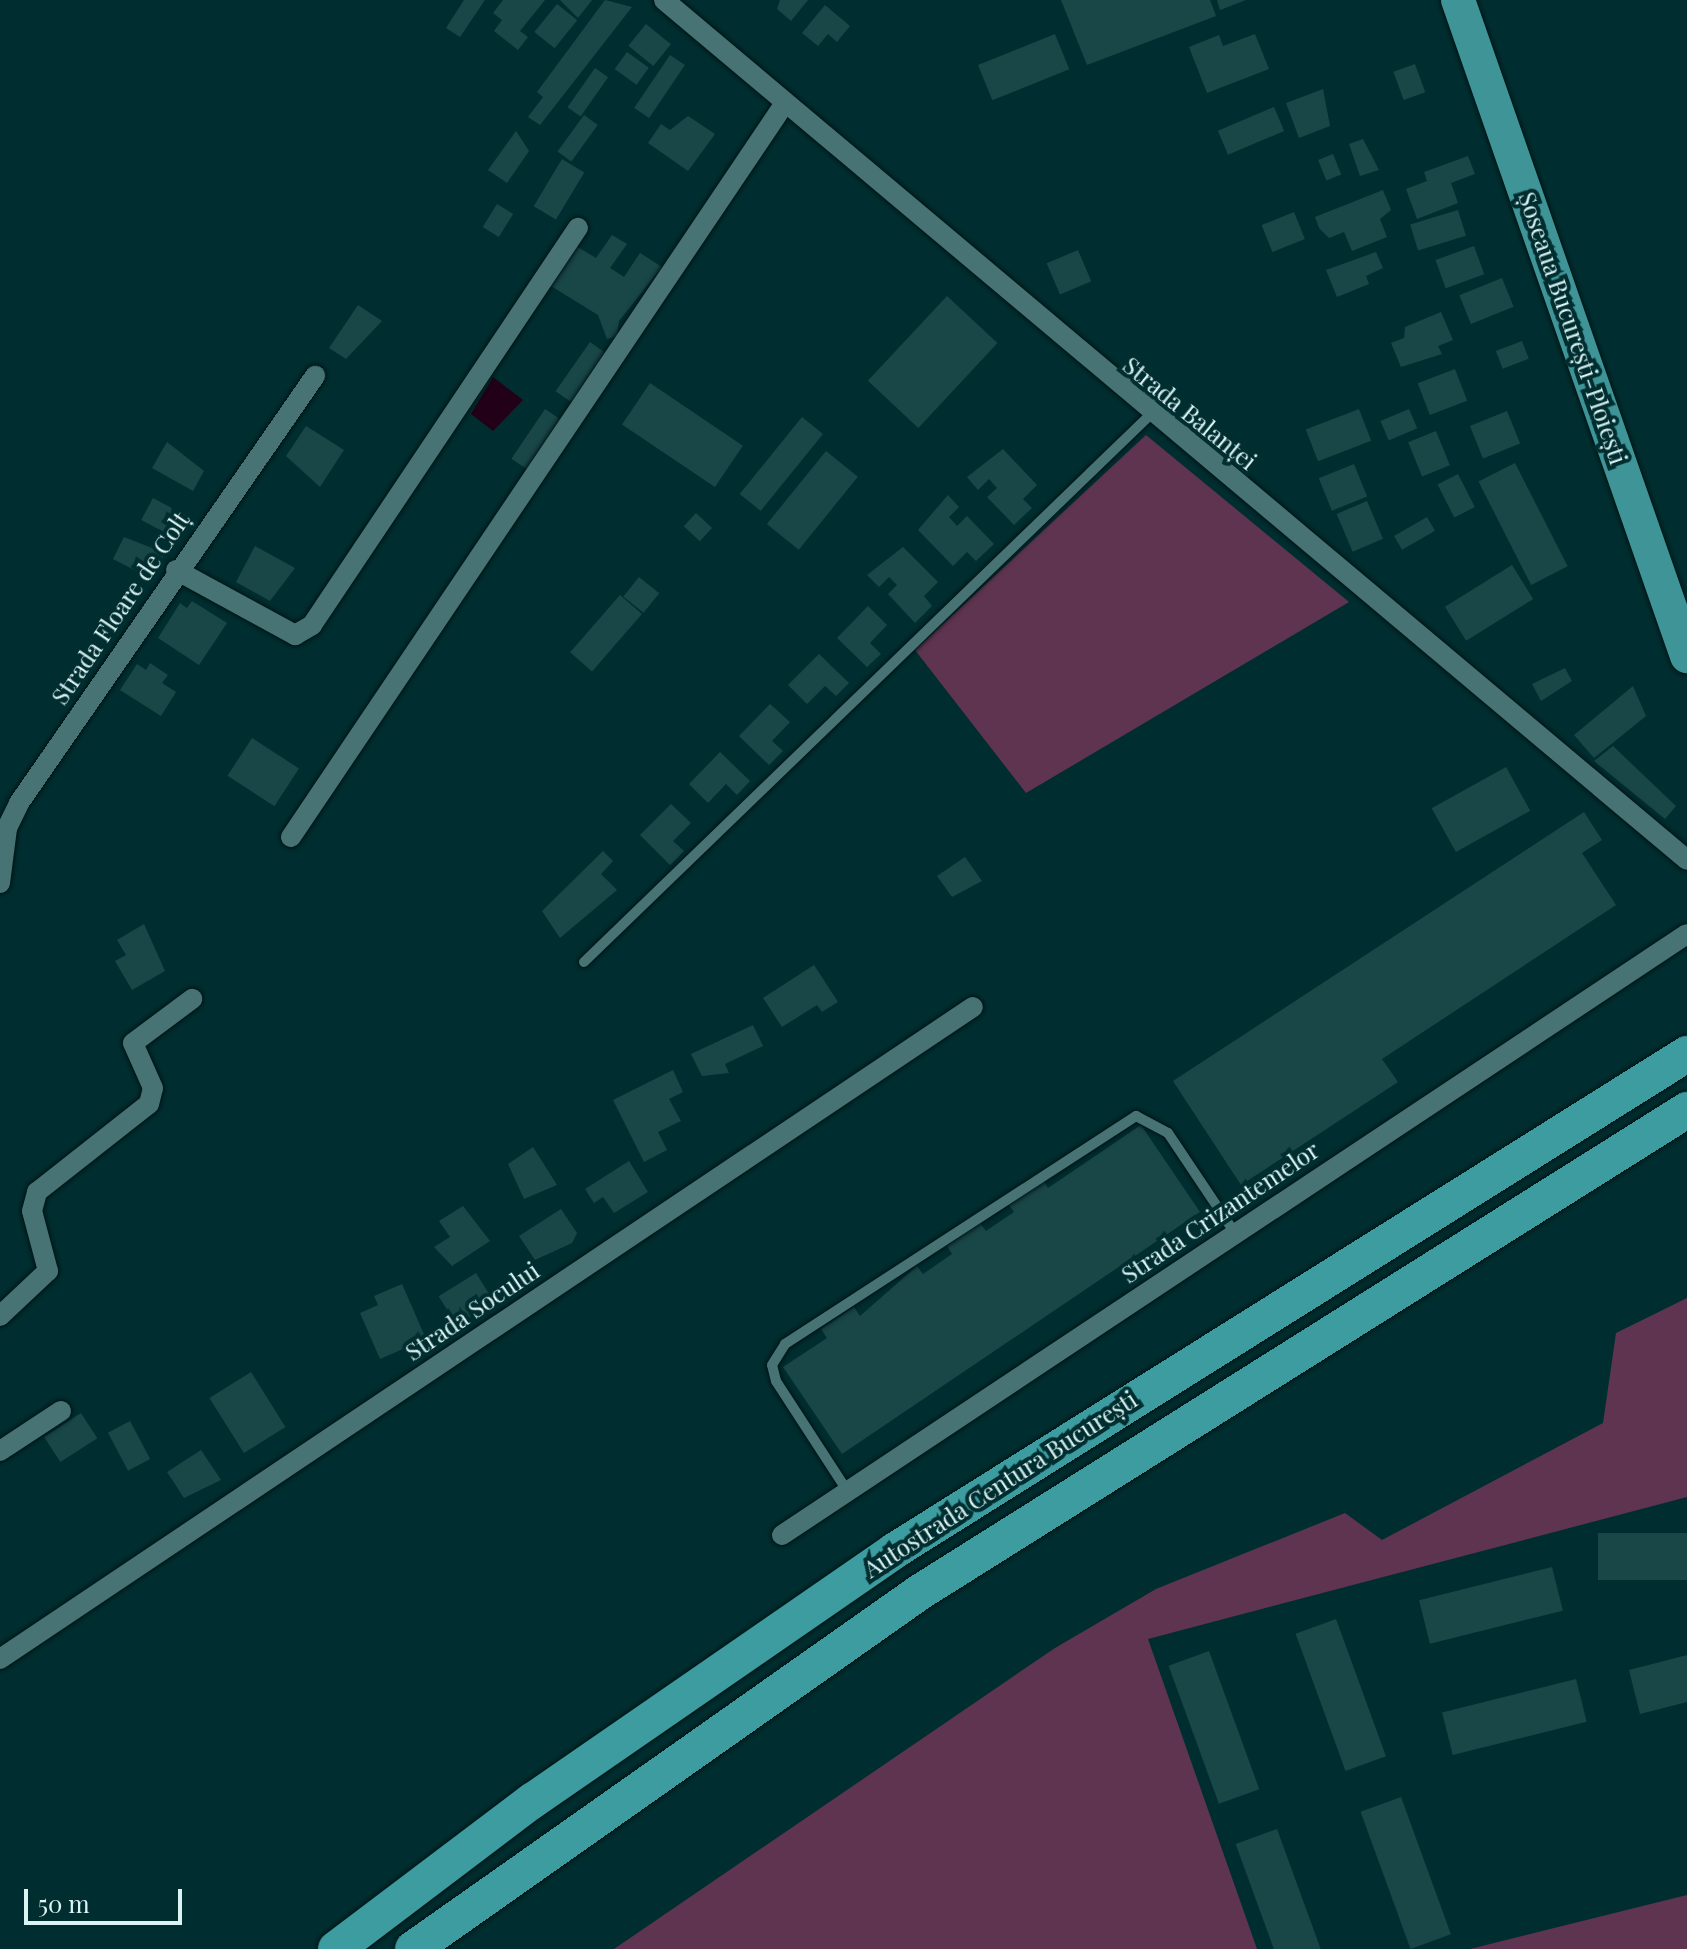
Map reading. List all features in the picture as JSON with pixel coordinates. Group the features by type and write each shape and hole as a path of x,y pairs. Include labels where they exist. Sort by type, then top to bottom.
{"highway":[{"name":"Șoseaua București-Ploiești","path":"1458,0 1687,656"},
{"name":"Șoseaua București-Ploiești","path":"1479,0 1687,594"},
{"name":"Autostrada Centura București","path":"336,1949 532,1801 894,1551 1687,1054"},
{"name":"Autostrada Centura București","path":"413,1949 920,1592 1684,1112"}],"street":[{"name":"Strada Balanței","path":"664,0 1150,415 1493,692 1687,860"},
{"path":"291,837 785,103"},
{"path":"176,570 295,635 312,625 578,228"},
{"name":"Strada Floare de Colț","path":"0,883 11,818 176,570 315,376"},
{"name":"Strada Crizantemelor","path":"782,1535 1687,934"},
{"path":"0,1316 48,1271 32,1211 37,1192 149,1104 153,1088 133,1043 192,999"},
{"name":"Strada Socului","path":"0,1659 973,1007"},
{"path":"0,1451 61,1411"}],"lane":[{"path":"584,962 1150,415"},
{"path":"848,1492 776,1381 772,1365 785,1344 1136,1116 1168,1133 1235,1233"}],"shaded area":[{"path":"493,377 523,400 493,431 471,414"},
{"path":"1146,435 1349,602 1026,793 915,650"},
{"path":"1687,1298 1687,1497 1148,1639 1257,1949 614,1949 1055,1648 1156,1589 1345,1513 1382,1540 1603,1423 1616,1333"},
{"path":"1687,1895 1687,1949 1470,1949"}],"building":[{"path":"464,0 485,0 460,37 446,28"},
{"path":"503,0 545,0 520,31 528,37 518,50 494,31 502,20 493,13"},
{"path":"560,0 592,0 578,18"},
{"path":"605,0 632,7 540,125 528,117 543,97 537,92"},
{"path":"780,0 808,0 791,21 777,9"},
{"path":"1061,0 1210,0 1216,16 1087,65"},
{"path":"1217,0 1246,0 1220,10"},
{"path":"557,4 577,20 555,48 534,32"},
{"path":"825,5 850,26 837,42 828,34 818,46 802,33"},
{"path":"646,24 671,44 653,66 628,46"},
{"path":"1055,34 1069,69 992,100 978,65"},
{"path":"1255,34 1269,69 1207,93 1189,47 1219,35 1223,46"},
{"path":"627,52 649,68 636,85 615,69"},
{"path":"670,55 685,65 649,118 634,108"},
{"path":"1415,64 1425,92 1404,100 1393,72"},
{"path":"595,68 608,77 581,116 567,107"},
{"path":"1323,89 1330,126 1299,138 1286,103"},
{"path":"1274,107 1284,131 1228,155 1218,131"},
{"path":"584,115 598,125 571,161 558,151"},
{"path":"688,116 715,134 688,171 648,143 661,124 670,130"},
{"path":"516,131 529,151 507,183 488,170"},
{"path":"1363,139 1379,170 1360,176 1349,144"},
{"path":"1333,154 1341,174 1326,180 1318,160"},
{"path":"1468,156 1475,174 1451,183 1458,203 1417,219 1406,189 1427,181 1424,172"},
{"path":"562,159 584,172 556,220 534,206"},
{"path":"1383,190 1391,210 1380,219 1387,237 1352,251 1344,232 1329,238 1319,228 1315,217"},
{"path":"497,204 513,214 499,237 483,227"},
{"path":"1458,210 1466,236 1418,250 1410,225"},
{"path":"1294,212 1305,239 1272,252 1262,225"},
{"path":"612,235 627,244 610,268 624,277 640,253 662,267 619,321 617,336 607,339 598,315 551,286 576,246 596,258"},
{"path":"1474,246 1484,274 1446,288 1435,260"},
{"path":"1078,250 1091,281 1060,295 1047,263"},
{"path":"1376,252 1383,268 1366,276 1369,284 1337,297 1326,270"},
{"path":"1502,278 1514,307 1471,324 1459,295"},
{"path":"947,296 997,343 918,428 868,381"},
{"path":"358,305 382,321 346,359 329,348"},
{"path":"1441,312 1453,340 1438,346 1442,354 1401,367 1391,343 1404,338 1405,327"},
{"path":"1522,341 1529,359 1503,369 1496,351"},
{"path":"590,342 606,353 571,402 556,391"},
{"path":"1455,369 1467,401 1430,415 1418,383"},
{"path":"650,383 743,446 715,487 622,424"},
{"path":"545,409 563,421 530,471 511,459"},
{"path":"1359,409 1371,441 1318,461 1306,429"},
{"path":"1409,409 1417,428 1389,440 1380,421"},
{"path":"1507,411 1520,443 1483,458 1470,426"},
{"path":"802,417 823,434 761,511 740,494"},
{"path":"306,426 344,450 320,487 286,456"},
{"path":"1436,431 1450,465 1422,477 1408,442"},
{"path":"167,442 204,471 193,491 152,468"},
{"path":"1003,449 1037,485 1023,499 1032,508 1014,525 987,497 997,488 989,479 978,490 967,477"},
{"path":"826,451 858,477 799,550 767,524"},
{"path":"1515,463 1568,566 1531,585 1478,482"},
{"path":"1354,464 1367,496 1332,511 1319,478"},
{"path":"1458,474 1475,507 1454,517 1438,484"},
{"path":"948,495 959,507 949,517 957,526 967,516 994,544 976,561 967,552 953,566 918,530"},
{"path":"153,498 188,517 177,539 141,520"},
{"path":"1367,501 1383,539 1353,552 1337,514"},
{"path":"696,513 712,528 700,541 684,526"},
{"path":"1427,517 1435,531 1402,550 1394,536"},
{"path":"124,537 165,553 152,579 113,559"},
{"path":"255,546 295,568 270,601 236,582"},
{"path":"903,547 938,582 924,596 932,606 915,623 888,594 897,585 889,577 879,587 867,575"},
{"path":"1512,565 1533,599 1466,641 1445,607"},
{"path":"639,577 659,593 643,613 623,596"},
{"path":"620,595 642,614 592,671 570,652"},
{"path":"192,601 227,623 199,665 158,638 180,603 187,608"},
{"path":"868,606 887,625 870,643 881,654 867,667 837,638"},
{"path":"819,654 849,683 836,696 825,686 807,704 788,685"},
{"path":"150,663 168,675 162,683 176,692 161,716 120,690 137,664 146,670"},
{"path":"1565,668 1572,681 1541,701 1532,684"},
{"path":"1633,686 1646,716 1594,758 1574,735"},
{"path":"770,704 790,722 772,741 783,751 769,765 739,736"},
{"path":"252,738 299,768 274,806 227,776"},
{"path":"1613,746 1676,806 1665,819 1594,761"},
{"path":"720,752 750,781 737,795 726,784 708,803 689,784"},
{"path":"1506,767 1530,811 1456,852 1432,808"},
{"path":"671,804 691,823 673,841 684,851 670,865 640,835"},
{"path":"1584,812 1602,840 1582,853 1616,905 1382,1059 1398,1082 1241,1185 1173,1081"},
{"path":"603,851 613,861 601,874 617,890 560,938 542,911"},
{"path":"965,857 982,881 952,897 937,876"},
{"path":"144,924 165,971 132,990 115,961 126,955 117,940"},
{"path":"814,965 838,1002 822,1012 817,1005 782,1027 763,998"},
{"path":"753,1025 763,1046 725,1064 729,1073 702,1076 691,1054"},
{"path":"673,1070 683,1092 669,1099 681,1121 658,1132 667,1150 644,1162 613,1100"},
{"path":"1141,1125 1200,1212 842,1454 783,1367 827,1338 821,1329 854,1307 860,1316 917,1266 923,1274 952,1254 947,1246 980,1223 986,1231 1014,1212 1008,1204 1043,1180 1048,1188"},
{"path":"533,1147 557,1185 524,1199 508,1164"},
{"path":"629,1161 648,1192 614,1213 603,1197 594,1203 585,1189"},
{"path":"463,1206 490,1241 452,1266 434,1247 450,1237 439,1221"},
{"path":"561,1209 577,1233 572,1243 535,1260 519,1236"},
{"path":"476,1273 494,1302 457,1325 439,1296"},
{"path":"402,1284 426,1339 380,1359 360,1313 378,1305 374,1296"},
{"path":"251,1372 285,1427 244,1453 209,1398"},
{"path":"81,1413 97,1438 60,1462 44,1437"},
{"path":"130,1421 150,1459 128,1471 108,1433"},
{"path":"201,1450 221,1480 184,1498 167,1472"},
{"path":"1598,1533 1687,1533 1687,1580 1598,1580"},
{"path":"1552,1567 1563,1611 1430,1644 1419,1600"},
{"path":"1336,1619 1386,1756 1346,1771 1296,1634"},
{"path":"1209,1651 1259,1789 1219,1804 1169,1666"},
{"path":"1687,1655 1687,1702 1640,1714 1629,1670"},
{"path":"1576,1679 1587,1722 1453,1755 1442,1712"},
{"path":"1401,1797 1451,1934 1411,1949 1361,1812"},
{"path":"1277,1829 1321,1949 1274,1949 1236,1844"}]}
